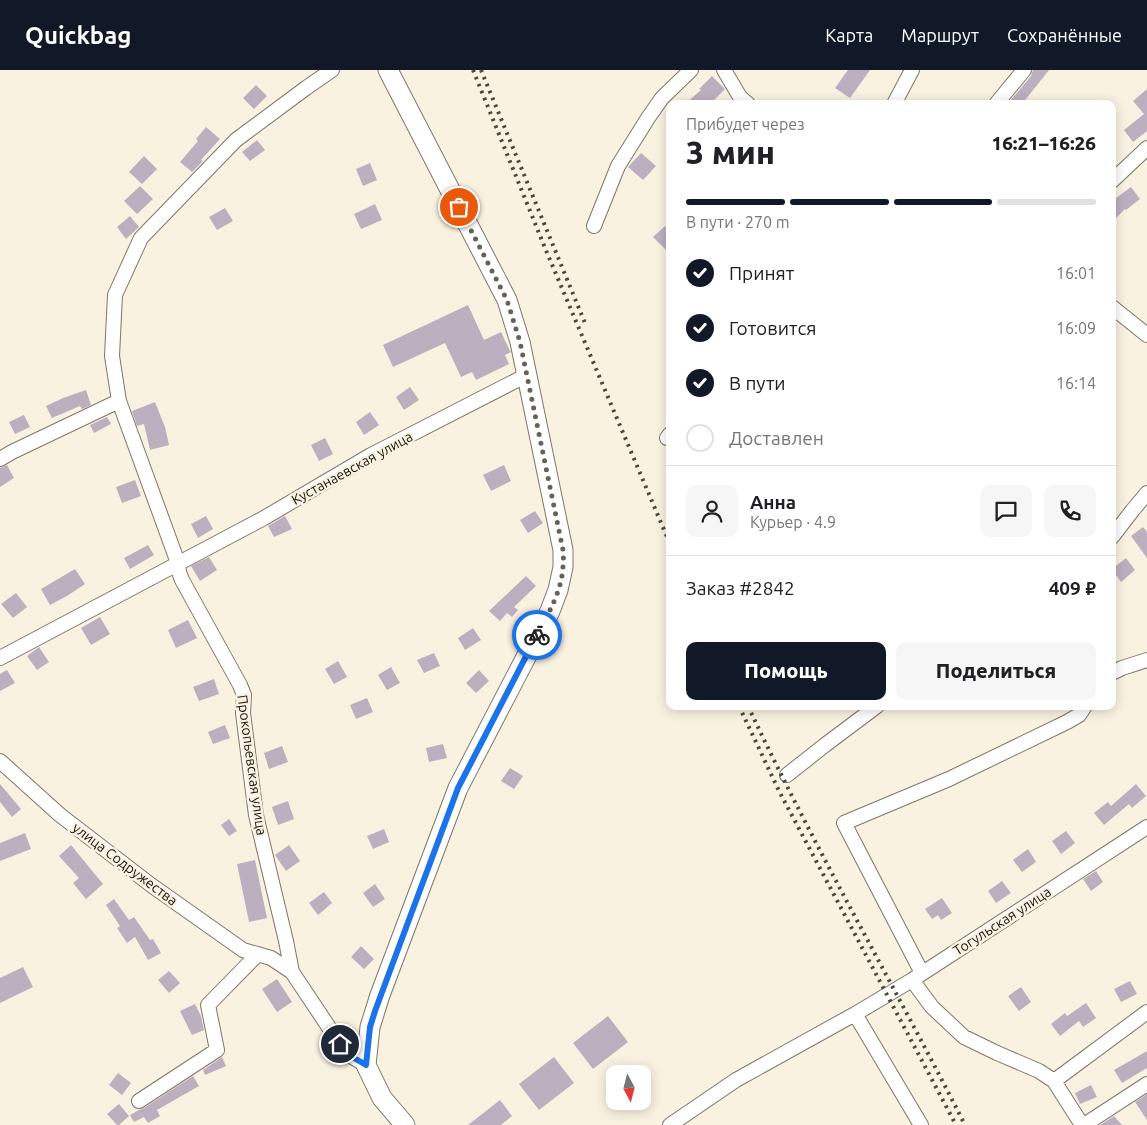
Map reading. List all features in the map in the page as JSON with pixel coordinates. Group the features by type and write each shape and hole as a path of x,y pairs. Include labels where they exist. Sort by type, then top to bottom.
{"main road":[{"path":"366,1065 370,1027 458,788 550,611 564,567 563,550 520,342 507,300 388,70"},
{"name":"Прокопьевская улица","path":"366,1065 382,1098 405,1125"}],"street":[{"name":"Прокопьевская улица","path":"332,70 236,140 141,238 115,295 112,356 119,400 178,564 182,580 244,695 243,713 256,815 292,972 340,1044 349,1055 366,1065"},
{"path":"594,226 618,166 662,98 691,70"},
{"path":"724,70 744,100"},
{"path":"896,100 912,70"},
{"path":"999,100 1024,70"},
{"path":"1116,177 1147,148"},
{"path":"1116,310 1147,335"},
{"name":"Кустанаевская улица","path":"0,658 264,518 370,455 527,375"},
{"path":"0,459 119,400"},
{"path":"1116,532 1147,493"},
{"path":"1116,671 1147,660"},
{"path":"788,775 872,710"},
{"path":"1082,710 1079,715 1067,722 949,779 844,823 932,1007 964,1037 1039,1071 1054,1081 1083,1125 1147,1084"},
{"name":"улица Содружества","path":"0,761 60,815 151,885 243,950 271,958 292,972"},
{"name":"Тогульская улица","path":"670,1125 736,1080 856,1014 917,977 1147,826"},
{"path":"139,1101 217,1050 208,1005 258,954"},
{"path":"1054,1081 1147,1012"},
{"path":"856,1014 921,1125"}],"building":[{"path":"848,70 870,70 850,98 835,88"},
{"path":"1033,70 1049,70 1025,100 1011,100 1031,76"},
{"path":"712,76 725,89 714,100 690,100 701,90 699,89"},
{"path":"256,85 267,96 254,109 243,98"},
{"path":"1147,89 1147,131 1133,142 1124,130 1144,114 1133,101"},
{"path":"206,127 220,139 192,172 180,162 198,141 196,139"},
{"path":"257,140 265,150 250,161 242,152"},
{"path":"641,153 656,166 643,180 628,167"},
{"path":"144,156 157,169 142,184 129,172"},
{"path":"370,163 377,180 363,186 356,169"},
{"path":"140,186 153,199 137,214 124,201"},
{"path":"1131,187 1140,199 1116,218 1116,198"},
{"path":"375,204 382,220 361,229 354,214"},
{"path":"225,208 233,221 217,230 209,217"},
{"path":"130,216 139,227 126,239 117,227"},
{"path":"665,226 666,250 653,237"},
{"path":"468,305 484,340 501,332 511,352 505,355 509,364 476,380 472,372 461,377 445,343 393,367 383,345"},
{"path":"410,387 419,400 404,410 396,397"},
{"path":"86,390 91,405 82,409 80,406 52,418 46,406"},
{"path":"155,402 165,427 169,445 150,450 144,424 137,426 132,411"},
{"path":"370,412 379,425 364,435 356,422"},
{"path":"24,415 30,427 15,434 9,422"},
{"path":"107,417 111,424 94,433 90,425"},
{"path":"325,438 333,454 319,461 311,445"},
{"path":"7,465 14,478 0,487 0,468"},
{"path":"504,465 511,481 491,491 483,475"},
{"path":"135,480 141,496 122,503 116,487"},
{"path":"535,511 543,523 528,533 520,520"},
{"path":"206,516 213,529 198,538 191,524"},
{"path":"285,516 292,529 274,537 268,526"},
{"path":"1143,527 1147,532 1147,558 1131,536"},
{"path":"148,545 154,555 130,569 124,558"},
{"path":"209,557 217,570 200,581 191,566"},
{"path":"1126,558 1135,570 1121,582 1116,575 1116,566"},
{"path":"75,569 85,584 50,605 41,589"},
{"path":"526,576 536,586 514,607 518,610 512,617 507,613 500,621 489,611"},
{"path":"16,593 27,607 13,618 1,604"},
{"path":"100,617 110,634 91,645 81,628"},
{"path":"188,620 197,638 176,648 168,630"},
{"path":"473,628 481,640 465,650 458,638"},
{"path":"39,647 49,662 37,670 27,656"},
{"path":"434,653 440,666 424,673 417,660"},
{"path":"338,661 347,677 334,684 325,669"},
{"path":"391,667 400,683 387,690 378,675"},
{"path":"7,670 15,683 0,691 0,674"},
{"path":"479,670 489,681 476,693 466,683"},
{"path":"214,679 219,694 199,701 193,687"},
{"path":"367,698 373,712 356,719 350,705"},
{"path":"225,725 230,738 213,744 208,732"},
{"path":"443,744 447,758 429,762 426,748"},
{"path":"282,746 288,762 269,769 264,753"},
{"path":"510,768 523,776 514,789 501,781"},
{"path":"0,784 21,809 12,817 0,802"},
{"path":"1136,784 1146,796 1132,808 1129,804 1104,825 1094,813 1108,802 1111,806"},
{"path":"288,801 294,819 278,825 272,807"},
{"path":"229,819 237,831 229,836 221,825"},
{"path":"384,829 389,842 373,849 367,836"},
{"path":"1066,831 1075,843 1061,854 1052,841"},
{"path":"25,833 31,849 0,861 0,843"},
{"path":"71,845 103,884 86,899 73,883 79,878 59,856"},
{"path":"289,845 300,861 286,871 275,855"},
{"path":"1028,849 1036,862 1022,872 1013,860"},
{"path":"255,860 267,918 249,922 237,864"},
{"path":"1096,871 1103,882 1091,891 1083,879"},
{"path":"1002,881 1011,893 996,903 988,891"},
{"path":"375,884 385,899 373,907 363,893"},
{"path":"324,892 332,903 318,915 309,903"},
{"path":"942,898 952,913 941,920 938,915 932,919 925,909"},
{"path":"114,899 129,920 134,917 150,940 153,939 161,953 148,960 135,937 127,943 117,928 120,926 106,905"},
{"path":"361,946 374,959 364,969 351,957"},
{"path":"23,967 33,987 0,1003 0,978"},
{"path":"169,971 180,983 169,993 158,980"},
{"path":"277,979 292,1002 277,1012 262,989"},
{"path":"1130,981 1137,994 1121,1002 1114,989"},
{"path":"1021,987 1031,1002 1019,1011 1008,996"},
{"path":"1086,1003 1096,1018 1083,1027 1079,1021 1060,1036 1051,1024 1065,1013 1067,1016"},
{"path":"195,1004 201,1016 204,1030 192,1035 180,1011"},
{"path":"608,1016 628,1042 593,1069 573,1043"},
{"path":"1147,1051 1147,1068 1122,1083 1114,1070"},
{"path":"222,1057 226,1066 205,1075 203,1070"},
{"path":"554,1057 574,1083 539,1110 519,1084"},
{"path":"118,1073 131,1083 122,1095 109,1085"},
{"path":"193,1076 199,1086 157,1110 160,1116 148,1123 144,1117 134,1122 130,1115"},
{"path":"1091,1085 1097,1097 1080,1104 1075,1093"},
{"path":"1147,1094 1147,1120 1135,1102"},
{"path":"500,1100 512,1116 501,1125 468,1125"},
{"path":"119,1104 129,1116 117,1125 107,1114"},
{"path":"1114,1116 1122,1125 1100,1125"}],"railway":[{"path":"473,70 545,248 666,535"},
{"path":"481,70 585,323"},
{"path":"741,710 779,791 956,1125"},
{"path":"750,710 827,865 965,1125"}],"way so far":[{"path":"459,207 507,300 515,324 563,550 564,567 558,590 550,611 537,635"}],"route":[{"path":"340,1044 349,1055 366,1065 370,1027 380,995 458,788 537,635"}]}
